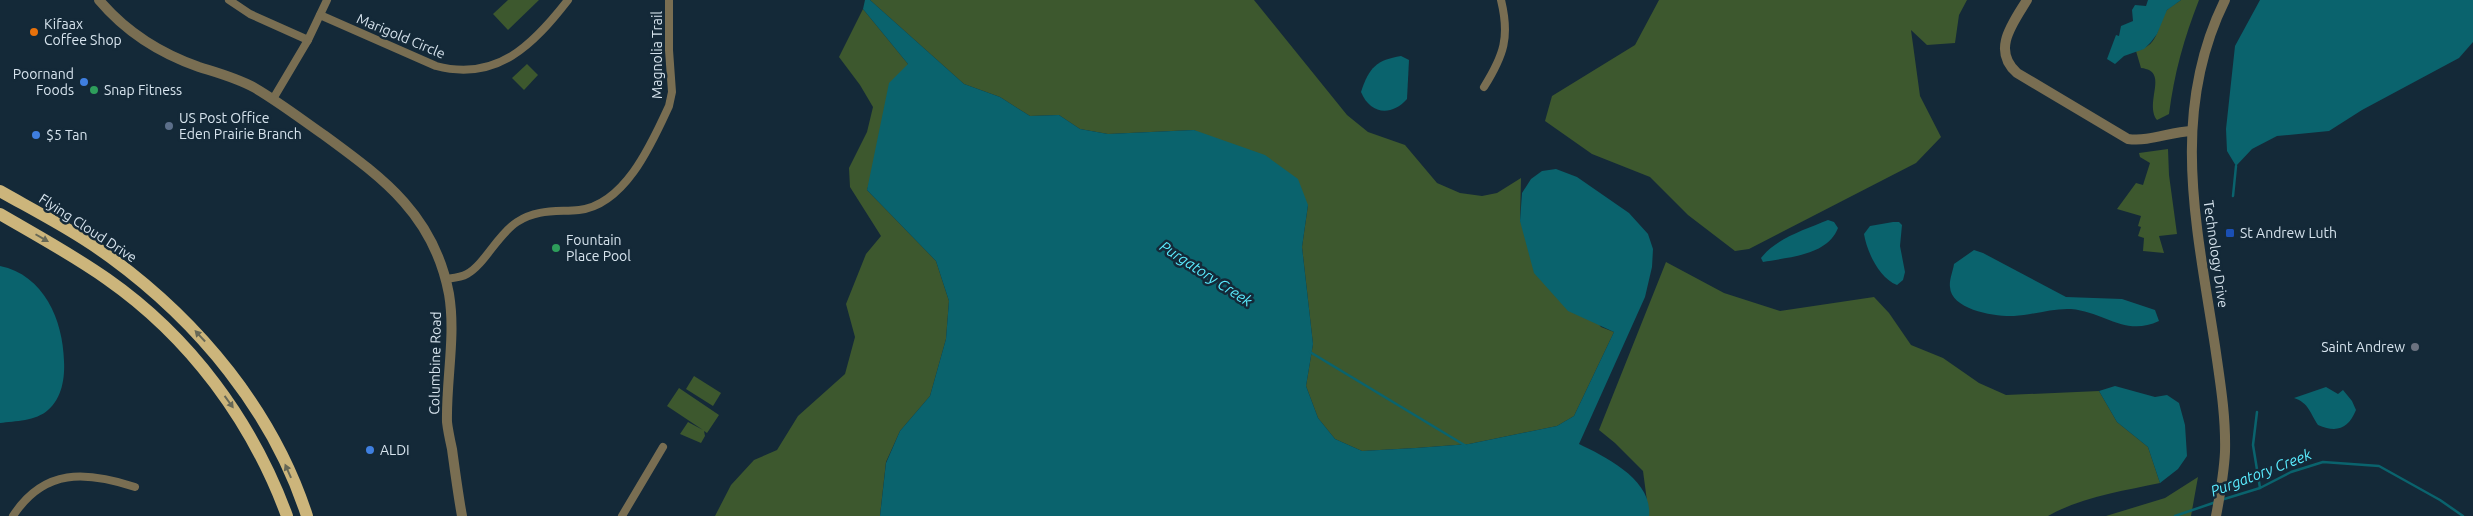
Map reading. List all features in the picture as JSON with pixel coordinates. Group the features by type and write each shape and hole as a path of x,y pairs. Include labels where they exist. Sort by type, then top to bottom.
{"main road":[{"path":"0,186 21,203"},
{"name":"Flying Cloud Drive","path":"0,191 109,256 178,312 209,346 244,391 273,438 307,516"},
{"path":"4,217 106,278 159,321 175,337 197,361 235,410 275,484 287,516"}],"street":[{"name":"Columbine Road","path":"99,0 125,26 149,44 199,67 238,79 273,99 366,165 398,193 430,241 445,279 452,318 447,425 462,516"},
{"path":"229,0 250,14 308,40"},
{"path":"273,99 308,40 327,0"},
{"name":"Marigold Circle","path":"320,15 436,66 454,70 471,70 489,68 505,61 535,38 568,0"},
{"name":"Magnolia Trail","path":"445,279 466,275 504,232 521,219 550,210 581,210 596,206 623,188 669,106 672,92 669,50 669,0"},
{"path":"1484,87 1500,62 1504,46 1506,30 1501,0"},
{"path":"2027,0 2009,31 2004,46 2006,61 2017,73 2128,139 2145,139 2172,132 2191,131"},
{"name":"Technology Drive","path":"2217,512 2225,454 2224,412 2193,189 2190,154 2196,83 2205,50 2225,0"},
{"path":"622,516 663,447"},
{"path":"12,516 30,495 44,485 60,479 77,475 93,476 135,487"}],"shaded area":[{"path":"508,0 539,0 508,30 493,14"},
{"path":"870,0 1254,0 1347,115 1368,132 1405,145 1437,183 1460,193 1482,196 1497,193 1521,178 1520,221 1601,327 1614,332 1574,416 1557,426 1469,444 1362,451 1335,439 1318,418 1306,386 1313,344 1302,247 1308,205 1194,130 1108,134 1080,129 1059,115 1030,116 1000,97 964,84"},
{"path":"1659,0 1967,0 1959,15 1955,43 1927,45 1911,30 1920,96 1941,137 1916,163 1749,249 1735,251 1688,215 1650,177 1592,154 1545,121 1552,96 1635,45"},
{"path":"2181,0 2199,0 2180,56 2169,114 2157,120 2153,105 2154,75 2149,70 2141,68 2136,51 2150,44 2167,10"},
{"path":"863,9 908,64 867,190 936,261 949,301 946,339 930,396 900,431 886,462 880,516 715,516 731,485 754,460 777,450 798,416 845,374 855,337 846,304 866,254 881,236 850,187 849,168 867,132 873,107 860,85 839,57"},
{"path":"527,64 538,75 524,90 512,78"},
{"path":"2168,149 2169,175 2177,234 2159,236 2164,253 2143,251 2144,238 2138,236 2141,227 2138,226 2141,216 2117,209 2136,183 2143,185 2150,163 2140,157 2139,153"},
{"path":"1666,262 1724,293 1780,311 1874,297 1889,313 1911,345 1943,358 1979,383 2006,395 2099,391 2117,422 2148,447 2160,483 2088,499 2048,516 1649,516 1643,471 1599,430"},
{"path":"694,376 721,393 713,406 686,389"},
{"path":"679,388 719,415 707,433 704,431 705,436 701,443 680,434 688,422 703,430 667,406"},
{"path":"2198,477 2191,516 2106,516 2165,498"}],"water":[{"path":"865,0 870,0 964,84 1000,97 1030,116 1059,115 1080,129 1108,134 1194,130 1265,155 1298,179 1308,205 1302,247 1313,344 1306,386 1318,418 1335,439 1362,451 1469,444 1557,426 1574,416 1614,332 1568,311 1534,273 1520,221 1522,193 1531,179 1542,171 1556,169 1577,177 1629,213 1648,234 1653,249 1652,267 1645,297 1579,444 1614,463 1636,481 1644,491 1648,503 1649,516 880,516 886,463 900,431 930,396 946,339 949,301 936,261 867,190 889,83 908,64 863,9"},
{"path":"2148,0 2181,0 2167,10 2157,34 2144,49 2124,56 2115,64 2107,59 2116,35 2119,36 2121,26 2133,21 2132,10 2135,5 2146,6"},
{"path":"2260,0 2473,0 2473,42 2459,58 2362,110 2329,131 2277,136 2252,149 2236,166 2227,151 2226,129 2235,46"},
{"path":"1401,56 1409,60 1407,99 1394,109 1375,109 1361,92 1367,76 1380,63"},
{"path":"1828,220 1834,222 1838,228 1833,237 1816,250 1806,254 1763,262 1761,258 1775,245 1792,235"},
{"path":"1899,222 1902,225 1900,246 1905,272 1903,280 1897,285 1879,271 1868,249 1864,234 1870,226"},
{"path":"1974,250 2066,297 2122,299 2155,310 2159,321 2136,326 2125,325 2094,314 2071,309 2006,316 1966,307 1952,295 1950,284 1954,264"},
{"path":"0,266 15,271 28,279 39,289 48,302 60,330 64,367 63,381 57,400 48,410 31,418 0,423"},
{"path":"2115,386 2155,397 2167,395 2179,403 2185,425 2187,456 2178,469 2160,483 2148,447 2117,422 2099,391"},
{"path":"2326,387 2338,394 2343,390 2352,401 2356,410 2349,421 2341,428 2331,429 2318,425 2309,409 2294,398"}],"waterway":[{"path":"2233,196 2236,166"},
{"name":"Purgatory Creek","path":"1310,352 1466,446"},
{"path":"2257,412 2253,445 2260,488"},
{"name":"Purgatory Creek","path":"2221,500 2260,488 2291,472 2323,462 2379,466 2440,500 2463,516"},
{"name":"Purgatory Creek","path":"2175,516 2216,502"}],"place":[{"name":"Kifaax Coffee Shop","path":"34,32"},
{"name":"Poornand Foods","path":"84,82"},
{"name":"Snap Fitness","path":"94,90"},
{"name":"US Post Office Eden Prairie Branch","path":"169,126"},
{"name":"$5 Tan","path":"36,135"},
{"name":"St Andrew Luth","path":"2230,233"},
{"name":"Fountain Place Pool","path":"556,248"},
{"name":"Saint Andrew","path":"2415,347"},
{"name":"ALDI","path":"370,450"}]}
